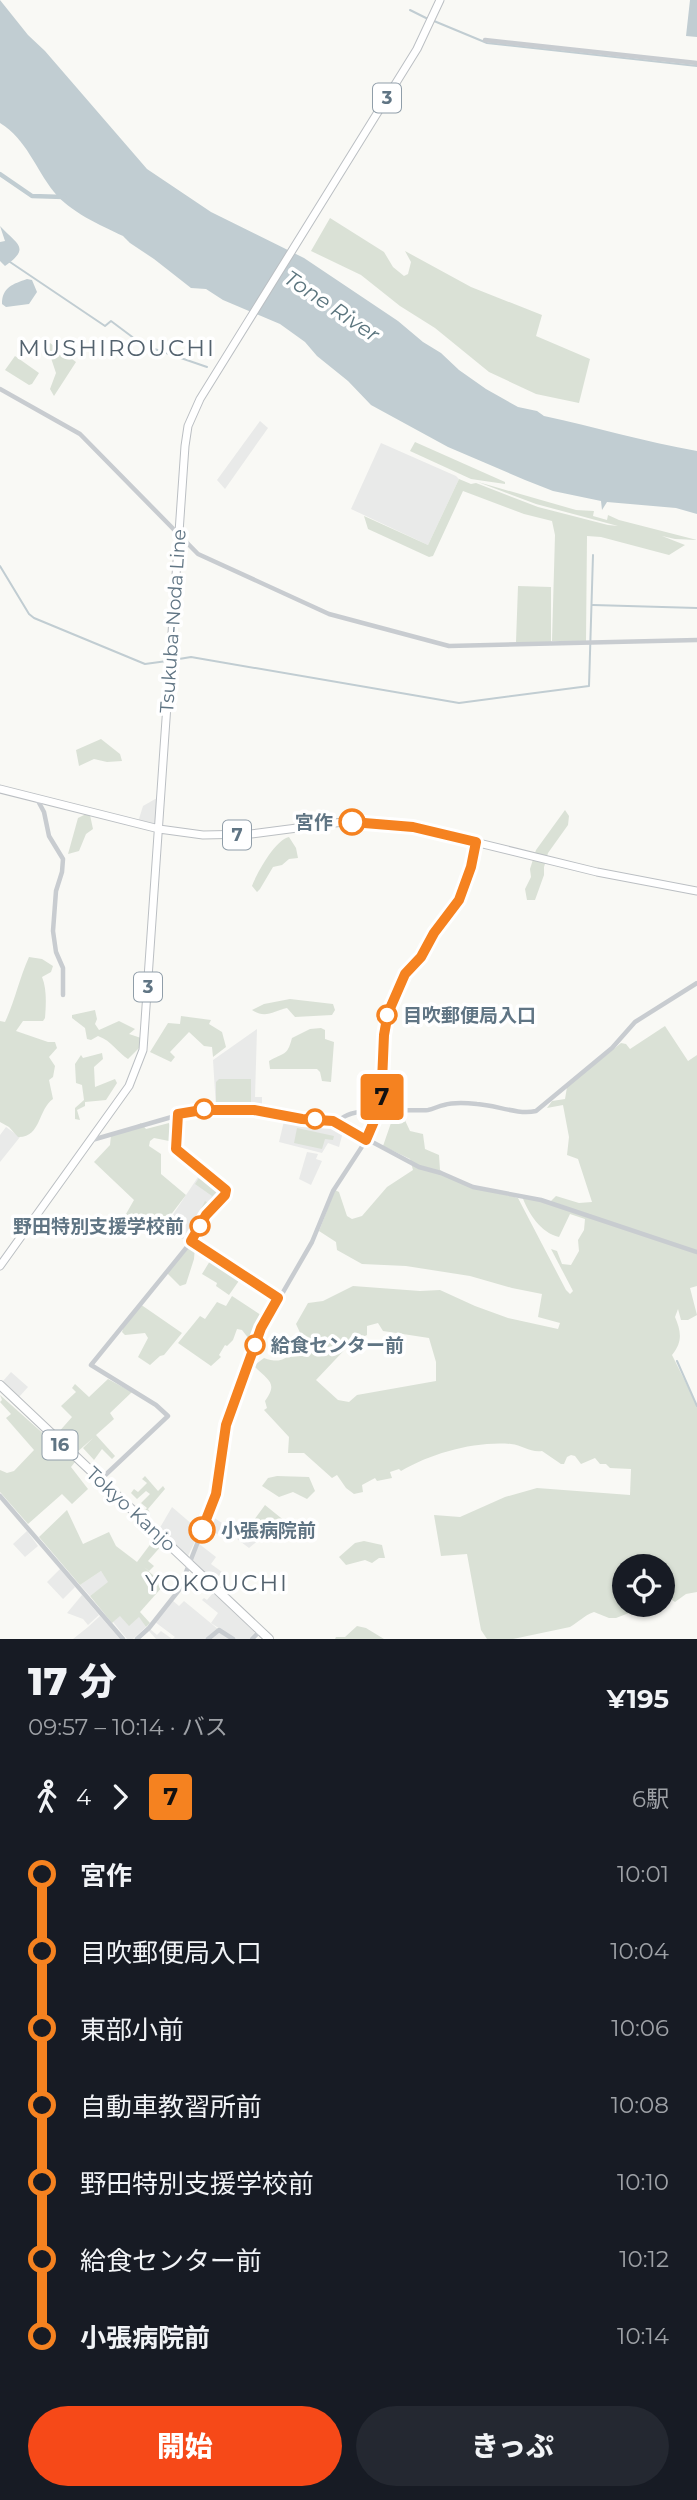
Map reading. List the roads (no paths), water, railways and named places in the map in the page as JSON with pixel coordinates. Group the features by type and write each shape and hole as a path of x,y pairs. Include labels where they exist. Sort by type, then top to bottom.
{"highway":[{"name":"16","path":"0,1387 23,1408"},
{"name":"16","path":"0,1387 39,1425"},
{"name":"16","path":"0,1387 58,1440"},
{"name":"Tokyo Kanjo","path":"23,1408 99,1480"},
{"name":"Tokyo Kanjo","path":"23,1408 261,1637"}],"main road":[{"name":"Tsukuba-Noda Line","path":"0,1266 129,1086 143,1050 188,426 197,404 417,49 440,0"},
{"name":"7","path":"0,789 159,829 203,835 235,835 352,822 413,827 597,872 697,891"}],"street":[{"path":"485,40 697,63"},
{"path":"0,389 80,434 179,536 205,558 330,614 449,646 697,640"},
{"path":"36,797 44,812 49,836 63,859 56,891 53,931 56,952 63,968 63,995"},
{"path":"137,1639 179,1590 215,1498 224,1431 261,1328 315,1236 335,1186 366,1140 380,1110 384,1035 388,1013 405,974 421,957 434,933 459,900 471,867 476,842"},
{"path":"338,1122 346,1116 380,1110 426,1110 445,1104 536,1111 612,1048 635,1022 697,983"},
{"path":"90,1140 196,1110 242,1109 338,1122 366,1140 419,1167 473,1187 541,1200 697,1252"},
{"path":"99,1480 168,1416 156,1405 91,1366 189,1244 206,1215 226,1192 224,1186 176,1149 178,1114"},
{"path":"0,1496 123,1639"},
{"path":"208,1639 219,1630 233,1639"}],"water":[{"name":"Tone River","path":"0,0 147,169 211,212 304,258 398,321 486,389 518,407 537,411 544,416 697,451 697,514 676,508 607,502 602,510 601,501 553,491 448,447 371,405 305,342 280,324 223,300 206,289 191,288 123,236 68,206 47,183 17,138 0,123"},
{"path":"690,0 697,0 697,37 686,36"},
{"path":"0,226 20,250 5,266 0,261 0,242 5,241"},
{"path":"27,279 32,280 37,292 29,304 6,307 2,304 6,290"}],"waterway":[{"path":"410,10 428,19"},
{"path":"434,21 487,43 697,66"},
{"path":"0,174 32,196 64,197"},
{"path":"10,262 105,326 111,321 143,345 207,367"},
{"path":"173,660 191,657 459,703 589,686 593,555"},
{"path":"0,566 34,618 145,664 167,661"},
{"path":"593,605 697,608"},
{"path":"677,1361 697,1406"}],"place":[{"name":"宮作","path":"352,822"},
{"name":"目吹郵便局入口","path":"387,1015"},
{"name":"野田特別支援学校前","path":"200,1226"},
{"name":"給食センター前","path":"255,1345"},
{"name":"小張病院前","path":"202,1530"}],"district":[{"name":"MUSHIROUCHI","path":"117,348"},
{"name":"YOKOUCHI","path":"217,1583"}]}
